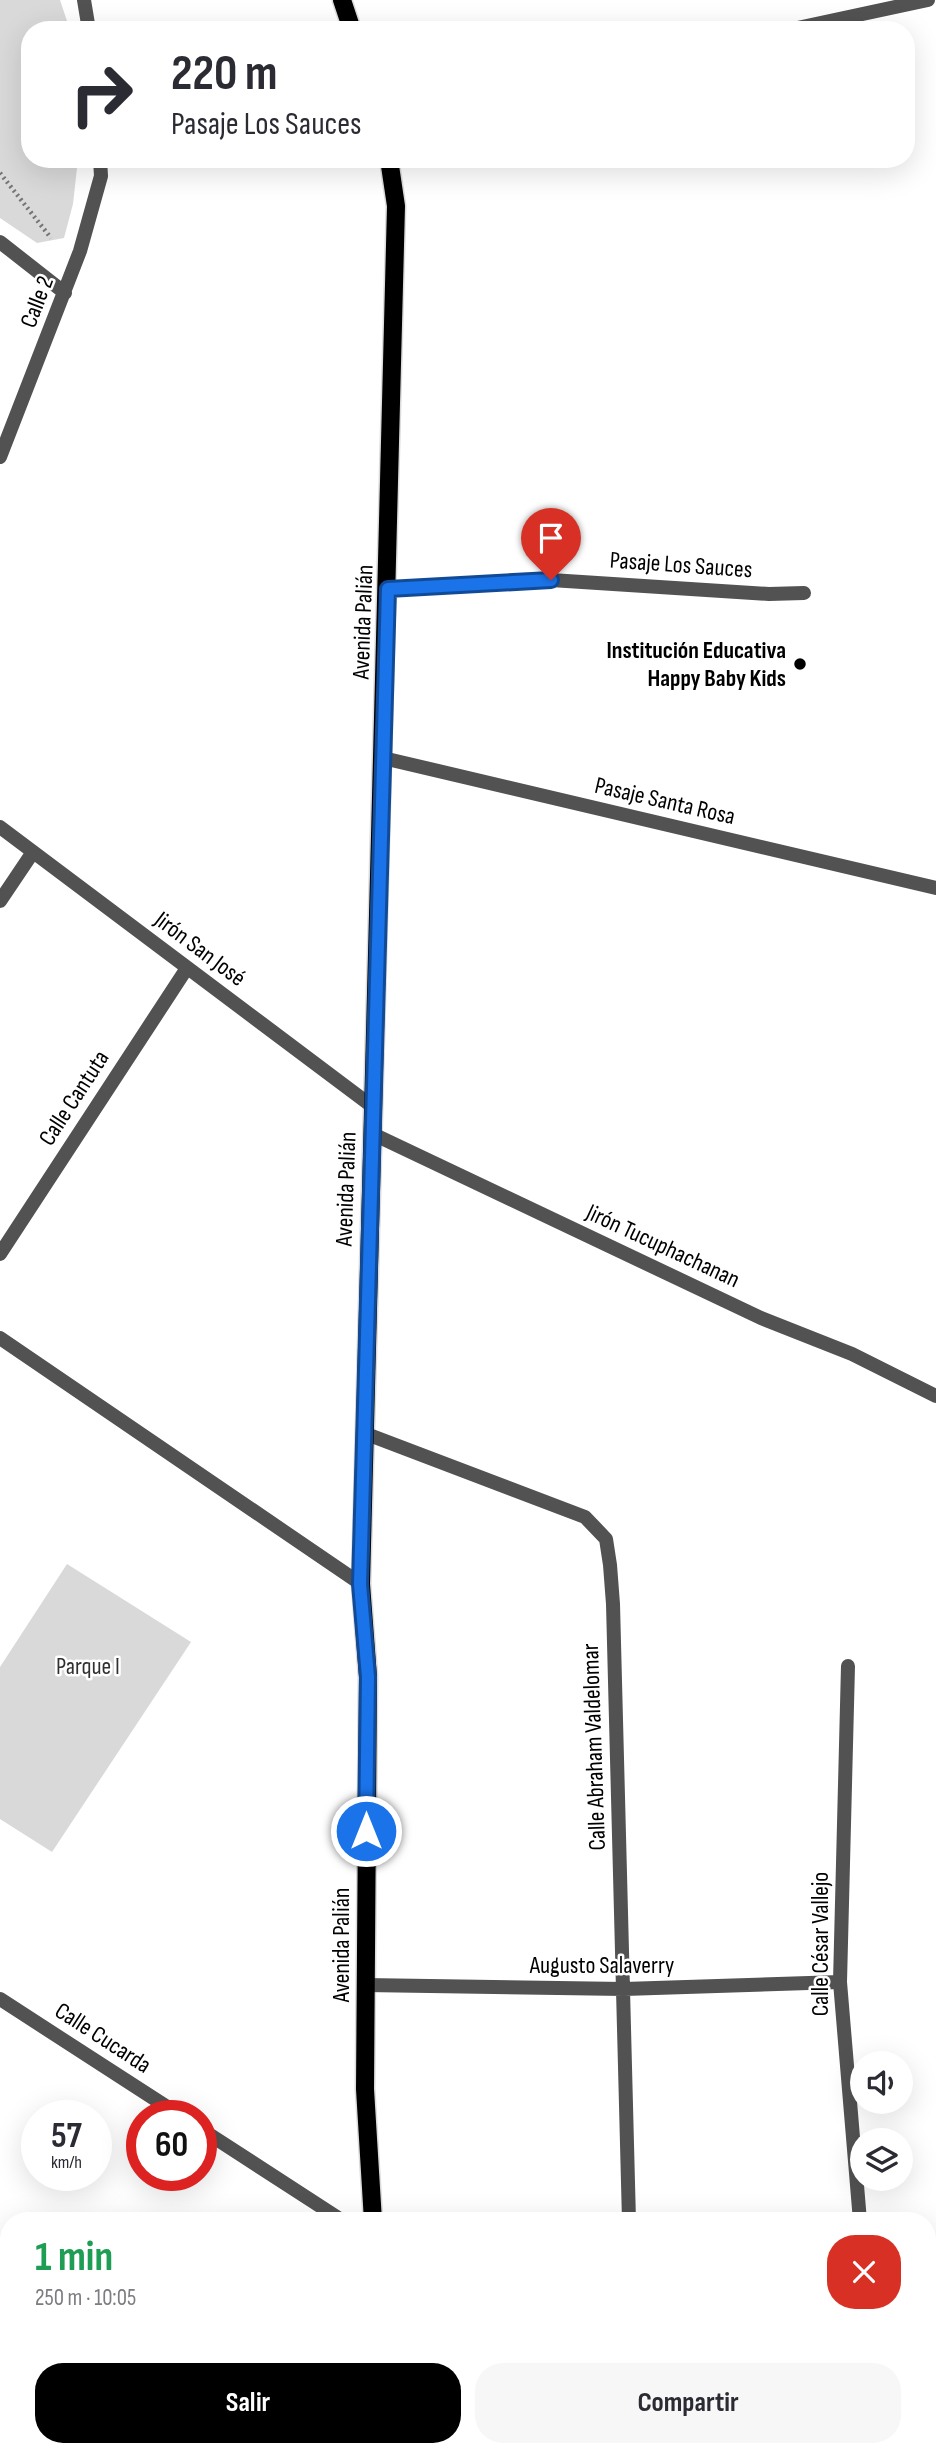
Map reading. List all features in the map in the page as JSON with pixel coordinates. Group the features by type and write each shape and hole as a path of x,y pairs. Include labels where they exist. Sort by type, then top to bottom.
{"main road":[{"path":"342,0 349,21"},
{"name":"Avenida Palián","path":"372,2212 365,2089 368,1677 360,1584 388,589 396,206 390,168"}],"street":[{"path":"84,0 88,21"},
{"path":"830,21 928,0"},
{"name":"Calle 2","path":"0,457 80,251 101,176 101,168"},
{"path":"0,243 65,293"},
{"name":"Pasaje Los Sauces","path":"388,589 551,580 769,594 804,593"},
{"name":"Pasaje Santa Rosa","path":"383,758 936,888"},
{"name":"Jirón San José","path":"0,827 373,1107"},
{"path":"0,901 33,852"},
{"name":"Calle Cantuta","path":"0,1254 187,968"},
{"name":"Jirón Tucuphachanan","path":"373,1134 761,1318 852,1354 936,1396"},
{"path":"0,1338 360,1584"},
{"name":"Calle Abraham Valdelomar","path":"365,1433 585,1517 606,1539 612,1604 629,2212"},
{"name":"Calle César Vallejo","path":"848,1666 840,1982 859,2212"},
{"name":"Augusto Salaverry","path":"365,1986 624,1989 840,1982"},
{"name":"Calle Cucarda","path":"0,1998 156,2100"},
{"path":"217,2139 329,2212"}],"path":[{"path":"0,173 51,238"}],"green space":[{"path":"0,0 60,0 67,21 21,21 21,168 77,168 73,204 64,238 37,243 0,218"},
{"name":"Parque I","path":"67,1564 191,1642 52,1852 0,1819 0,1667"}],"place":[{"name":"Institución Educativa Happy Baby Kids","path":"800,664"}],"route":[{"path":"366,1831 368,1677 360,1584 388,589 551,580"}]}
